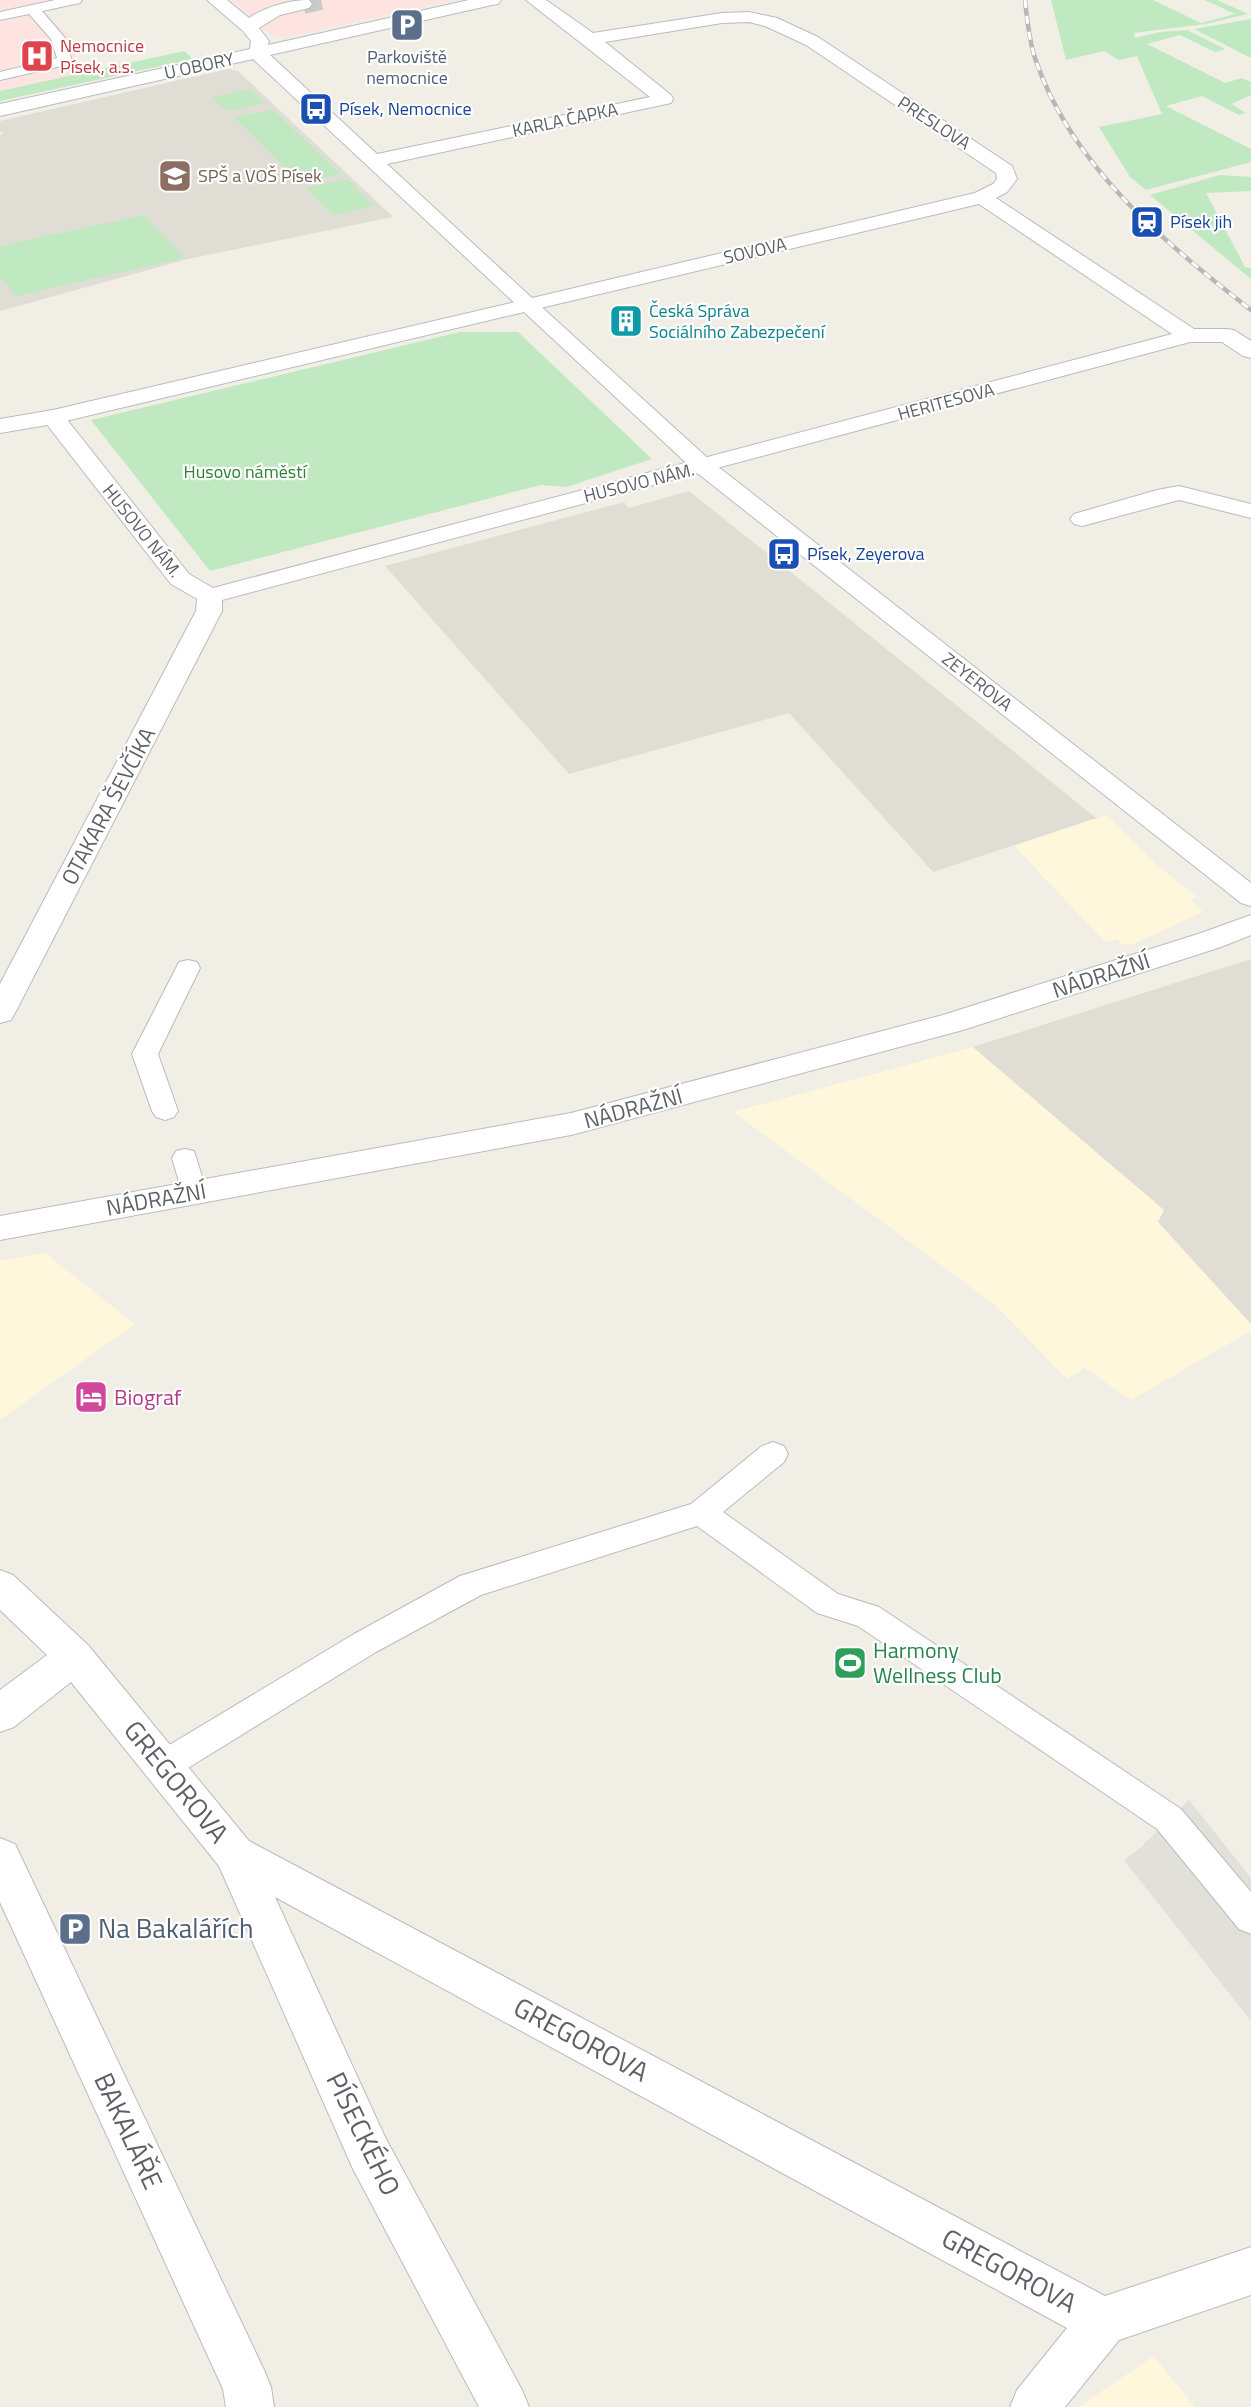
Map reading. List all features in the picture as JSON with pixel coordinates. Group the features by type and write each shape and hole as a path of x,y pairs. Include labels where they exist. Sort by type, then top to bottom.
{"street":[{"path":"216,0 249,27 260,40 258,54"},
{"path":"258,54 492,0"},
{"path":"535,0 590,39"},
{"path":"249,27 257,18 270,12 303,4"},
{"name":"PRESLOVA","path":"590,39 722,18 748,17 771,22 812,41 1005,170 1007,179 1000,188 982,197"},
{"name":"KARLA ČAPKA","path":"372,161 664,99 590,39"},
{"path":"258,54 528,305"},
{"name":"U OBORY","path":"0,110 258,54"},
{"path":"982,197 1189,336 1226,335 1251,351"},
{"name":"SOVOVA","path":"528,305 982,197"},
{"path":"0,426 53,417 528,305"},
{"name":"HUSOVO NÁM.","path":"528,305 704,467"},
{"name":"HERITESOVA","path":"704,467 1189,336"},
{"name":"HUSOVO NÁM.","path":"53,417 180,579 210,596 704,467"},
{"name":"ZEYEROVA","path":"704,467 1251,897"},
{"path":"1082,519 1179,493 1251,511"},
{"name":"OTAKARA ŠEVČÍKA","path":"0,1013 210,611 210,596"},
{"name":"NÁDRAŽNÍ","path":"0,1228 571,1124 952,1023 1211,940 1251,924"},
{"name":"GREGOROVA","path":"0,1586 75,1657 234,1854 1102,2321 1251,2271"},
{"path":"0,1716 10,1705 75,1657"},
{"name":"PÍSECKÉHO","path":"234,1854 369,2152 505,2407"},
{"name":"BAKALÁŘE","path":"0,1857 247,2387 250,2407"},
{"path":"1034,2407 1102,2321"}],"lane":[{"path":"0,15 75,0"},
{"path":"0,76 65,61 58,38 32,9"},
{"path":"165,1111 145,1054 188,968"},
{"path":"185,1158 194,1192"},
{"path":"163,1766 365,1643 471,1585 701,1513 773,1454"},
{"path":"701,1513 828,1604 868,1616 1169,1819 1251,1918"}],"shaded area":[{"name":"Nemocnice Písek, a.s.","path":"0,0 56,0 8,10 47,18 68,34 79,74 0,91"},
{"path":"232,0 453,0 289,37 272,36"},
{"name":"SPŠ a VOŠ Písek","path":"228,69 238,71 393,217 188,259 0,311 0,135 3,134 0,131 0,121"},
{"path":"689,491 1096,818 933,872 789,713 569,774 385,566 624,502 629,508"},
{"path":"1107,815 1156,864 1197,897 1191,900 1203,912 1131,945 1122,944 1117,939 1105,942 1014,846"},
{"path":"1251,959 1251,1324 1158,1222 1164,1210 973,1047"},
{"path":"973,1047 1165,1210 1158,1222 1251,1324 1251,1331 1131,1400 1085,1368 1067,1379 995,1305 733,1112"},
{"path":"45,1253 135,1324 0,1420 0,1261"},
{"path":"1189,1800 1251,1878 1251,2021 1124,1860 1140,1848"},
{"path":"1154,2356 1195,2407 1078,2407"}],"green space":[{"path":"1051,0 1153,0 1201,23 1235,14 1205,0 1217,0 1248,14 1205,24 1134,33 1135,38 1160,32 1187,30 1225,49 1215,52 1180,35 1147,44 1225,83 1242,78 1251,82 1251,95 1231,104 1246,113 1239,115 1202,96 1166,106 1251,149 1251,162 1146,190 1130,177 1099,127 1162,114 1137,56 1119,60 1104,51 1066,60"},
{"path":"1251,19 1251,58 1194,29"},
{"path":"184,51 193,59 0,101 0,91"},
{"path":"251,89 265,103 227,111 212,97"},
{"path":"273,110 341,174 299,182 234,117"},
{"path":"1220,175 1251,177 1251,191 1206,193 1245,267 1251,268 1251,279 1150,195"},
{"path":"347,179 374,206 333,215 306,188"},
{"path":"144,215 185,258 16,296 0,277 0,246"},
{"name":"Husovo náměstí","path":"460,332 518,332 652,459 566,487 541,485 210,571 91,420"}],"tunnel":[{"path":"303,4 321,0"}],"railway":[{"path":"1025,0 1033,51 1051,97 1072,133 1096,167 1154,229 1251,310"}],"place":[{"name":"Parkoviště nemocnice","path":"407,25"},
{"name":"Nemocnice Písek, a.s.","path":"37,56"},
{"name":"Písek, Nemocnice","path":"316,109"},
{"name":"SPŠ a VOŠ Písek","path":"175,176"},
{"name":"Písek jih","path":"1147,222"},
{"name":"Česká Správa Sociálního Zabezpečení","path":"626,321"},
{"name":"Písek, Zeyerova","path":"784,554"},
{"name":"Biograf","path":"91,1397"},
{"name":"Harmony Wellness Club","path":"850,1663"},
{"name":"Na Bakalářích","path":"75,1929"}]}
